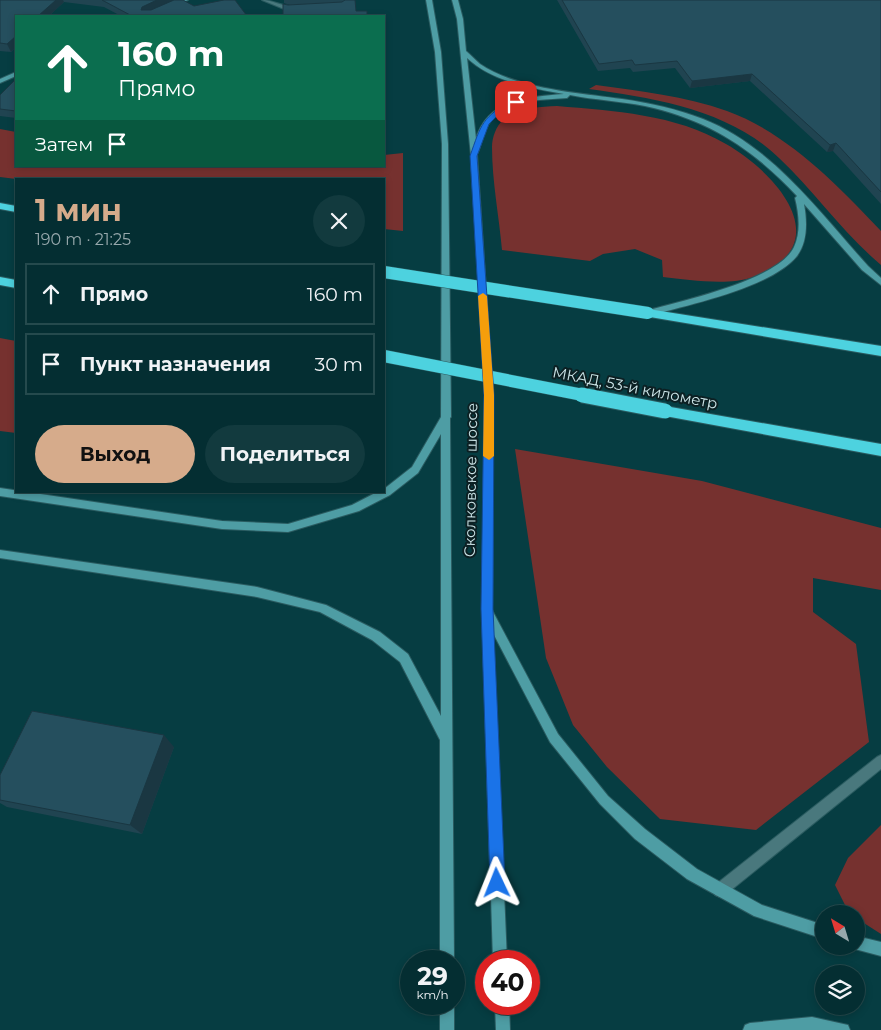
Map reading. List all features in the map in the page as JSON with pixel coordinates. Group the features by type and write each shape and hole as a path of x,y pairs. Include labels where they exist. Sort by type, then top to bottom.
{"highway":[{"path":"0,206 15,209"},
{"path":"385,272 881,352"},
{"path":"0,281 15,284"},
{"name":"МКАД, 53-й километр","path":"385,356 665,412 881,450"}],"main road":[{"path":"150,15 185,0"},
{"name":"Сколковское шоссе","path":"429,0 438,52 445,144 447,950"},
{"name":"Сколковское шоссе","path":"454,0 460,19 474,156 489,395 487,609 500,950"},
{"path":"464,52 472,63 495,74 522,83 581,95 642,104 693,118 710,125 751,148 771,165 865,268 881,282"},
{"path":"0,81 15,74"},
{"path":"474,156 485,124 498,111 516,102 533,98 581,95"},
{"path":"648,313 743,284 775,271 794,254 802,233 803,215 798,194"},
{"path":"0,492 222,525 288,528 355,508 387,492 415,470 446,416"},
{"path":"0,554 257,592 322,608 376,636 404,658 446,739"},
{"path":"487,609 554,738 604,800 640,834 692,874 759,911 815,929"},
{"path":"865,945 881,949"},
{"path":"447,1015 447,1030"},
{"path":"502,1015 503,1030"},
{"path":"750,1030 812,1024 843,1030"}],"lane":[{"path":"265,0 289,9 307,8"},
{"path":"720,890 881,761"}],"shaded area":[{"path":"596,85 695,101 749,120 770,132 810,162 848,196 881,231 881,265 854,240 779,158 738,128 714,117 665,102 589,89"},
{"path":"557,106 622,112 665,120 686,126 726,144 764,173 780,190 791,209 796,229 793,247 779,263 753,277 721,282 663,277 662,260 635,249 603,254 590,261 502,250 492,160 492,144 495,132 503,120 515,112 529,108"},
{"path":"0,129 15,132 15,167 385,167 385,155 403,153 403,231 385,229 385,178 15,179 0,177"},
{"path":"0,338 15,341 15,433 0,431"},
{"path":"515,449 702,481 881,528 881,590 813,578 813,612 856,644 869,742 756,830 660,819 607,767 573,725 546,658"},
{"path":"881,825 881,934 865,924 865,905 845,905 835,885 848,858"}],"building":[{"path":"0,0 56,0 39,15 15,15 15,37 7,44 0,43"},
{"path":"102,0 157,0 142,7 141,10 151,10 174,0 183,0 194,6 224,0 235,0 246,15 130,15"},
{"path":"345,0 355,0 356,11 367,11 367,15 283,15 283,4 342,2"},
{"path":"562,0 881,0 881,192 836,143 830,145 752,74 692,81 677,61 635,65 632,60 599,64"},
{"path":"15,80 15,111 0,109 0,95"},
{"path":"32,711 164,735 130,825 0,800 0,775"}],"slow traffic":[{"path":"483,296 489,395 489,456"}],"route":[{"path":"497,883 487,609 489,395 474,156 485,124 498,111 516,102"}]}
